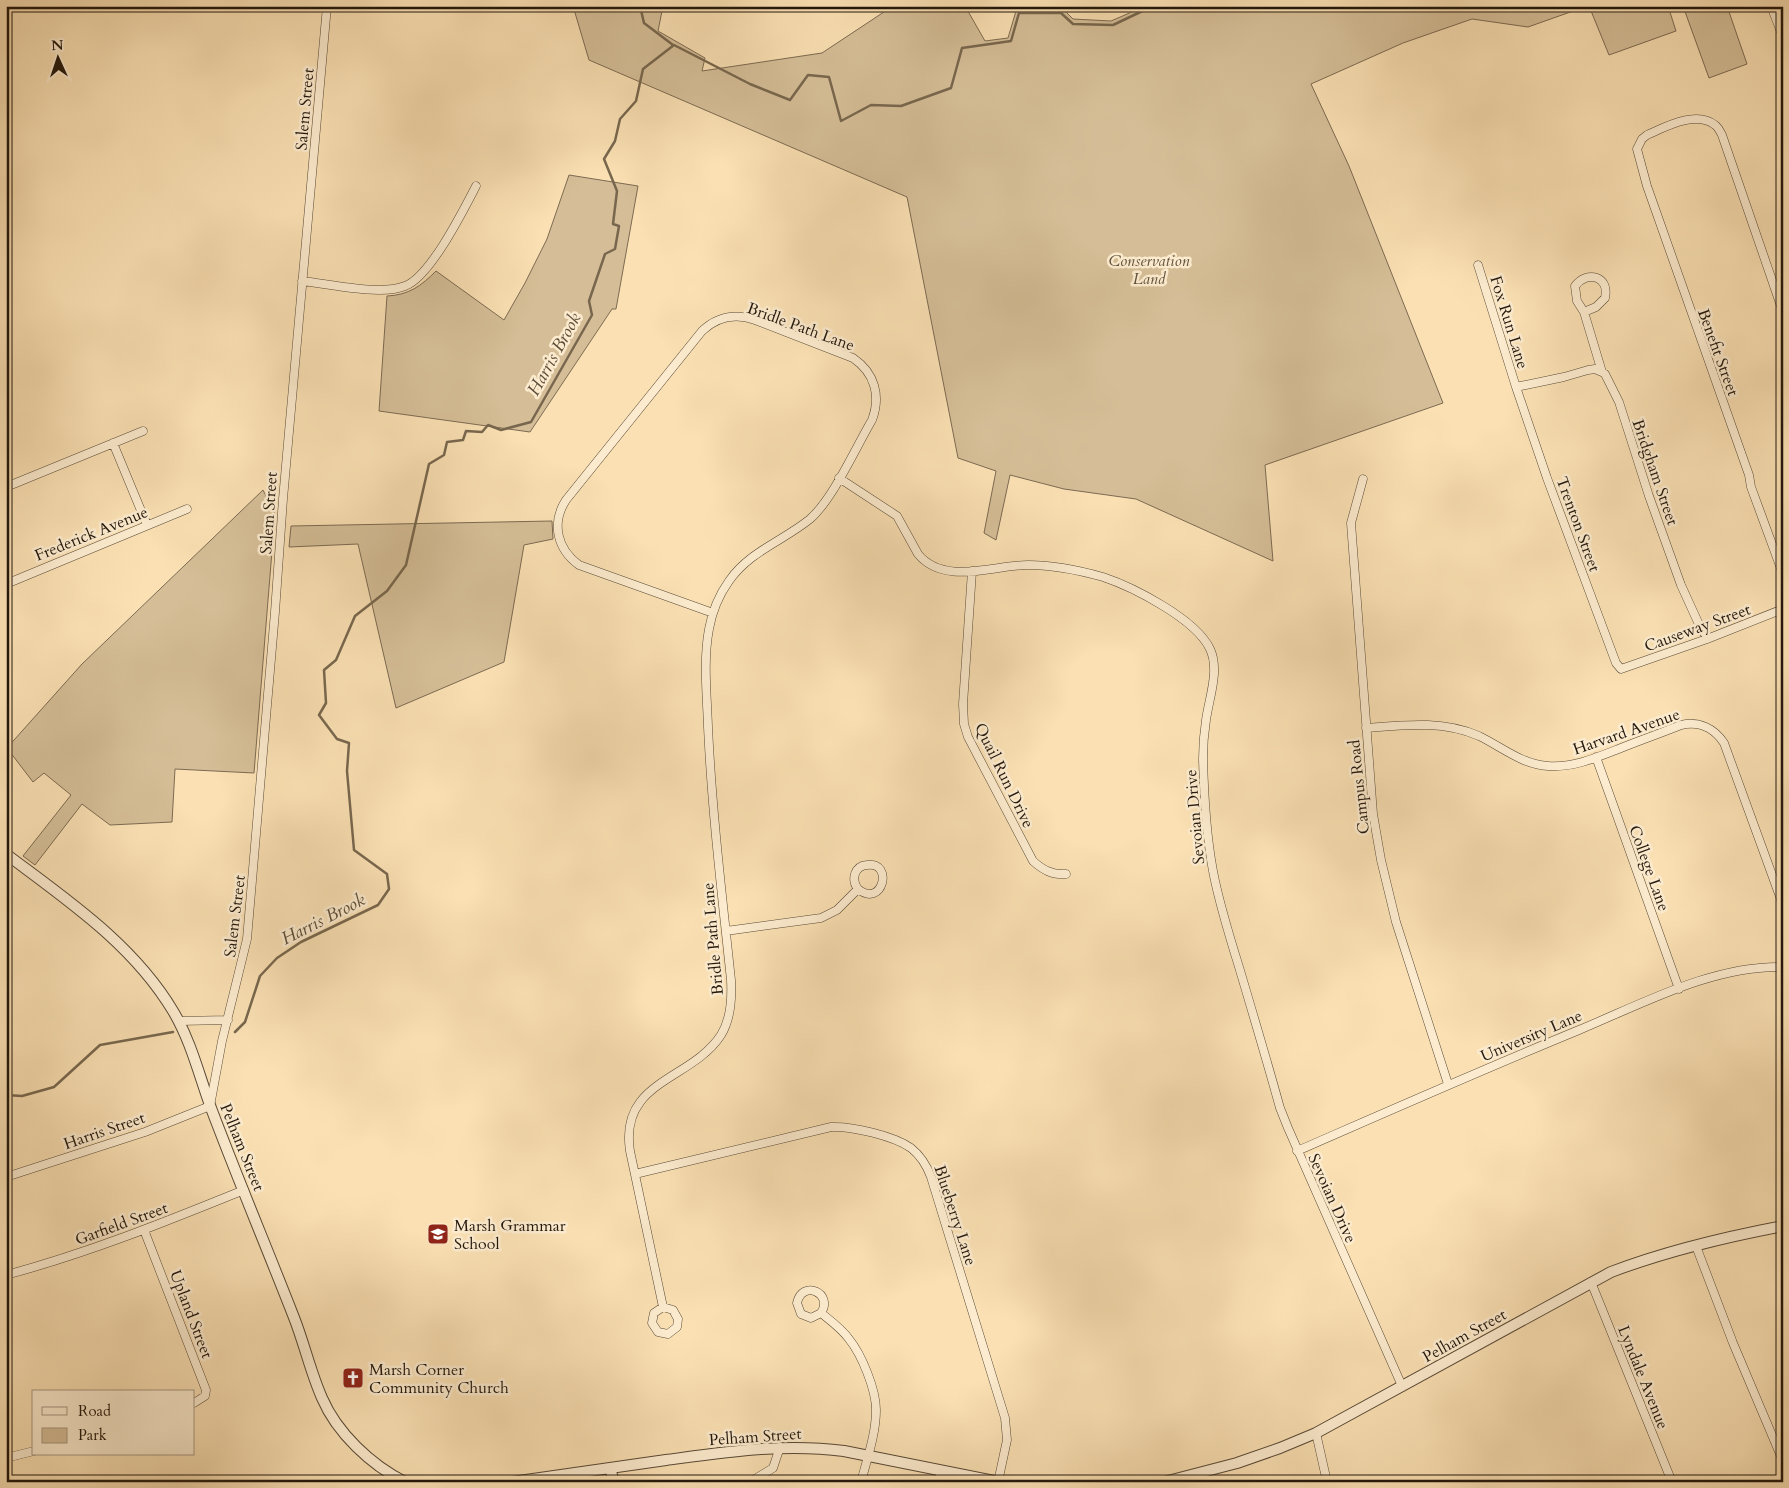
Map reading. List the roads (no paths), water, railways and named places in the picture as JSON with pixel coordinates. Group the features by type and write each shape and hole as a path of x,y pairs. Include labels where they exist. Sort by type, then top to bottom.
{"street":[{"name":"Salem Street","path":"210,1106 228,1020 248,939 275,612 283,489 327,6"},
{"path":"1771,6 1783,37"},
{"name":"Benefit Street","path":"1783,312 1722,134 1716,126 1700,120 1684,121 1647,135 1642,139 1637,149 1647,186 1783,574"},
{"path":"302,281 383,290 411,283 422,273 449,235 476,186"},
{"name":"Fox Run Lane","path":"1478,265 1516,387"},
{"name":"Bridgham Street","path":"1584,312 1596,306 1605,298 1606,288 1598,278 1586,277 1580,280 1575,286 1577,301 1584,312 1602,372 1605,374 1619,402 1646,487 1681,585 1707,639"},
{"name":"Bridle Path Lane","path":"663,1307 630,1152 629,1134 632,1118 639,1102 651,1089 710,1048 725,1028 730,1012 731,996 726,931 712,805 709,735 706,654 713,613 724,590 739,569 758,552 811,518 839,478 872,420 876,406 875,385 864,367 847,355 749,318 738,316 727,317 706,327 566,500 559,513 557,528 563,549 579,565 713,613"},
{"path":"1516,387 1588,370 1594,369 1602,372"},
{"name":"Trenton Street","path":"1516,387 1550,487 1616,663 1621,669"},
{"path":"6,487 142,431"},
{"path":"113,443 147,525"},
{"name":"Sevoian Drive","path":"839,478 897,516 918,554 927,563 945,570 972,571 1011,566 1043,566 1075,570 1135,590 1160,604 1194,629 1208,644 1213,656 1214,671 1205,724 1203,757 1212,870 1280,1108 1297,1151 1402,1386"},
{"name":"Campus Road","path":"1363,479 1351,524 1373,814 1381,860 1396,922 1448,1084"},
{"name":"Frederick Avenue","path":"6,584 187,509"},
{"name":"Quail Run Drive","path":"972,571 963,704 965,730 1033,861 1044,870 1052,873 1066,874"},
{"name":"Causeway Street","path":"1621,669 1707,639 1783,609"},
{"name":"Harvard Avenue","path":"1366,728 1416,724 1454,727 1478,736 1515,756 1539,765 1561,766 1596,757 1688,724 1700,725 1716,734 1726,749 1783,905"},
{"name":"College Lane","path":"1596,757 1679,989"},
{"name":"Pelham Street","path":"6,854 108,934 163,994 179,1021 196,1062 210,1106 298,1328 326,1406 343,1431 359,1448 384,1469 405,1482"},
{"path":"726,931 821,918 837,910 858,889"},
{"name":"University Lane","path":"1297,1151 1448,1084 1679,989 1736,971 1783,967"},
{"path":"179,1021 228,1020"},
{"name":"Harris Street","path":"6,1177 145,1132 210,1106"},
{"name":"Blueberry Lane","path":"635,1174 836,1127 856,1128 895,1140 911,1148 923,1161 931,1177 1005,1418 1007,1440 998,1482"},
{"name":"Garfield Street","path":"6,1275 51,1263 144,1230 244,1190"},
{"name":"Pelham Street","path":"1164,1482 1237,1464 1316,1433 1591,1282 1631,1265 1696,1246 1783,1226"},
{"name":"Upland Street","path":"144,1230 206,1390 204,1396 195,1403"},
{"path":"1696,1246 1733,1343 1783,1461"},
{"name":"Lyndale Avenue","path":"1591,1282 1672,1482"},
{"path":"821,1314 849,1339 857,1352 872,1387 876,1403 876,1418 861,1482"},
{"path":"1316,1433 1327,1482"},
{"path":"750,1482 773,1468 780,1447"},
{"name":"Pelham Street","path":"512,1482 736,1450 780,1447 821,1448 868,1454 998,1482"},
{"path":"6,1458 32,1452"},
{"path":"610,1468 614,1482"},
{"path":"939,1482 941,1470"}],"waterway":[{"path":"640,6 644,23 673,45"},
{"name":"Harris Brook","path":"235,1032 245,1022 260,976 277,958 301,942 378,905 389,889 387,874 354,850 347,771 349,743 337,739 319,715 326,703 324,670 336,660 355,616 387,591 406,565 429,464 444,455 447,442 463,440 466,431 482,432 488,425 501,430 531,422 592,315 589,301 605,254 615,249 619,226 613,224 617,191 604,159 615,141 620,119 636,101 643,69 674,45 750,84 790,100 808,75 829,77 841,121 871,105 901,106 951,88 962,48 1011,41 1019,13 1061,13 1073,24 1113,25 1153,6"},
{"name":"Harris Brook","path":"6,1095 22,1096 54,1087 100,1045 173,1032"}],"place":[{"name":"Marsh Grammar School","path":"438,1234"},
{"name":"Marsh Corner Community Church","path":"353,1378"}],"park label":[{"name":"Conservation Land","path":"1149,269"}]}
